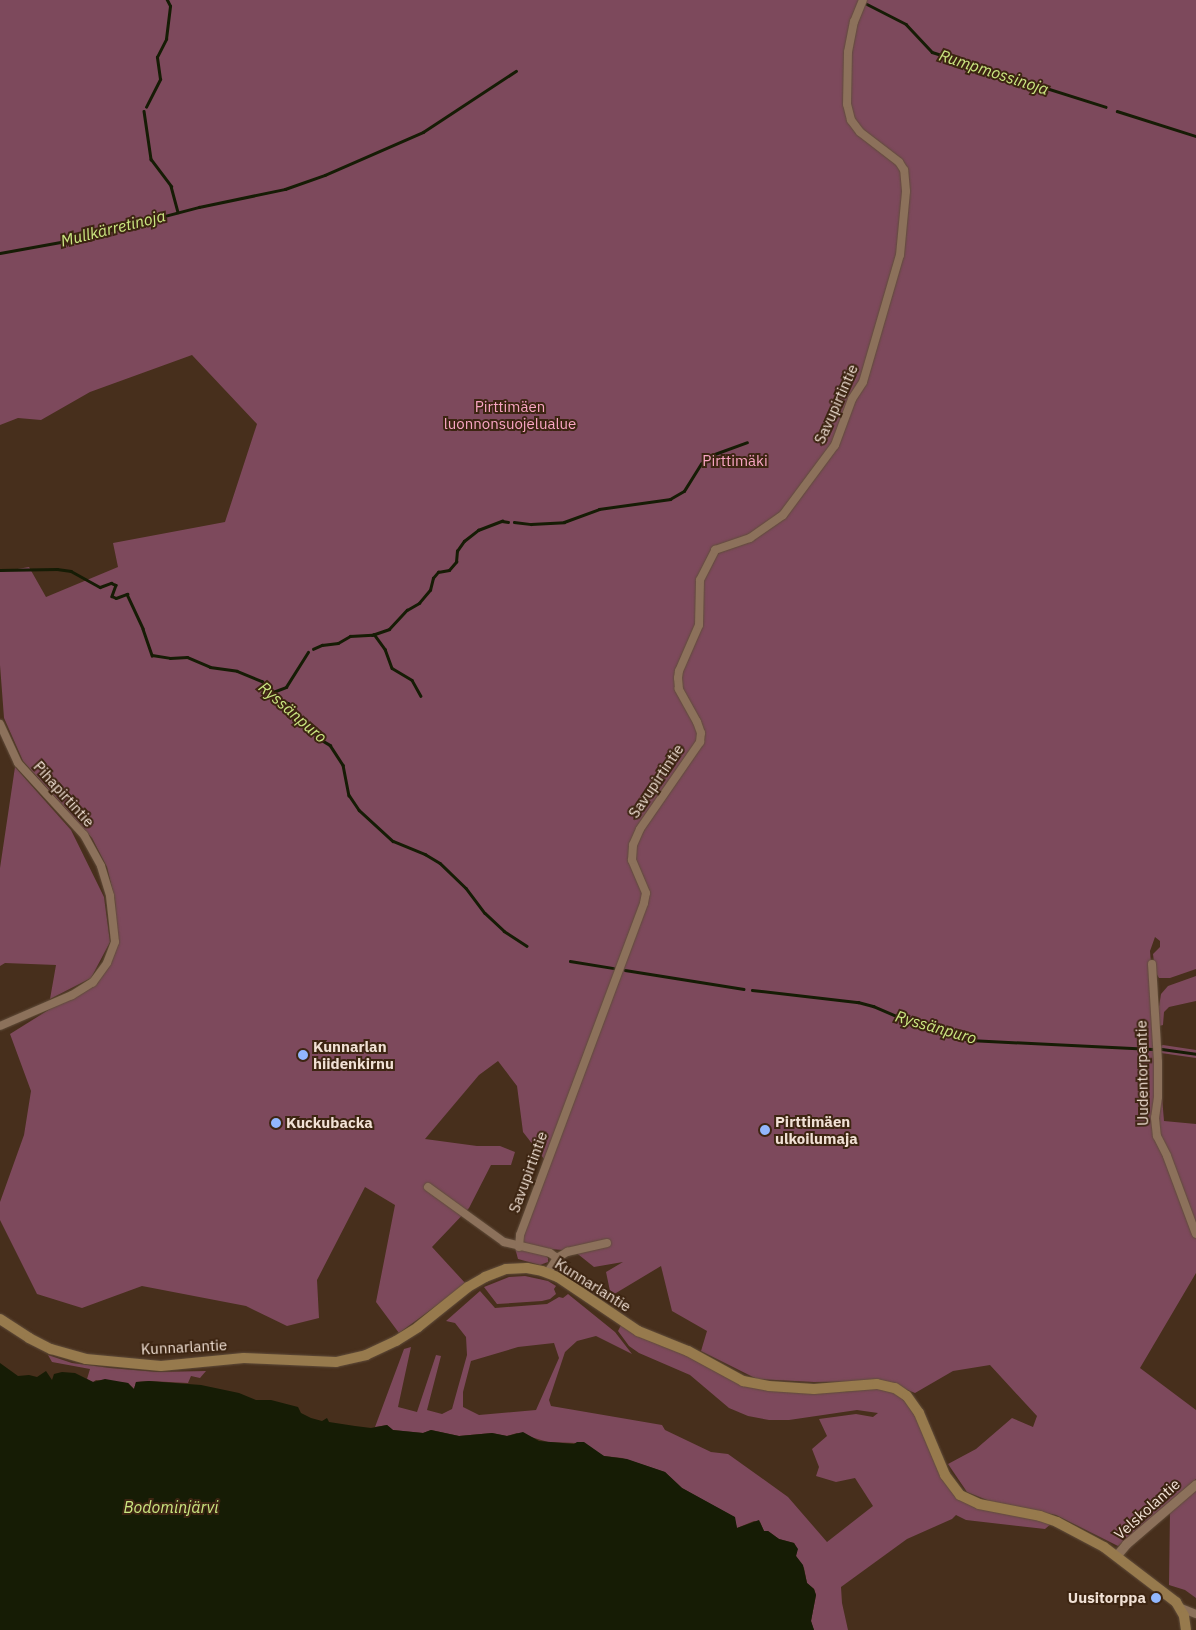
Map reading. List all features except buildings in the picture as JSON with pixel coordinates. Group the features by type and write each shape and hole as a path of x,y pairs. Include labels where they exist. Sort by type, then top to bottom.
{"main road":[{"name":"Kunnarlantie","path":"0,1319 50,1349 86,1359 161,1366 244,1358 336,1362 366,1355 396,1341 418,1327 468,1287 500,1270 514,1268 548,1272 638,1331 688,1352 743,1381 769,1386 814,1389 878,1384 894,1388 907,1396 919,1413 945,1475 960,1495 979,1504 1040,1516 1056,1522 1116,1556 1146,1581 1170,1596 1181,1608"},
{"path":"1181,1608 1186,1630"}],"street":[{"name":"Savupirtintie","path":"519,1247 520,1235 644,903 646,893 632,860 633,846 640,829 700,742 701,733 679,689 678,678 679,671 699,626 700,580 715,550 750,538 783,515 835,446 852,399 863,382 900,255 906,191 904,170 899,162 860,132 850,120 847,104 848,52 854,22 863,0"},
{"name":"Pihapirtintie","path":"0,724 18,763 84,835 101,866 110,896 115,942 107,963 93,982 72,995 0,1026"},
{"name":"Uudentorpantie","path":"1152,964 1158,1062 1158,1097 1155,1118 1157,1136 1167,1156 1196,1234"},
{"path":"428,1187 504,1242 550,1253 557,1258"},
{"path":"548,1272 557,1258 567,1252 607,1243"},
{"name":"Velskolantie","path":"1116,1556 1126,1544 1196,1484"},
{"path":"1181,1608 1196,1614"}],"green space":[{"name":"Pirttimäki","path":"0,0 1196,0 1196,969 1170,978 1159,978 1155,971 1153,954 1160,947 1160,941 1155,937 1150,951 1164,1121 1196,1124 1196,1273 1140,1368 1196,1410 1196,1479 1118,1546 1056,1515 992,1502 967,1492 948,1464 976,1449 1012,1418 1033,1427 1037,1416 990,1365 953,1371 915,1393 885,1381 814,1382 757,1379 701,1351 707,1331 672,1311 661,1266 611,1296 606,1272 623,1262 594,1267 574,1251 515,1246 544,1159 523,1132 517,1086 498,1061 479,1075 425,1139 477,1146 500,1146 515,1152 511,1165 491,1165 469,1208 432,1247 466,1284 399,1333 376,1302 395,1205 365,1187 317,1280 319,1318 287,1326 246,1306 142,1286 82,1308 37,1294 0,1220 0,1202 24,1135 31,1091 10,1034 94,985 117,946 115,900 107,867 92,838 23,761 4,718 0,665 0,572 29,567 46,597 118,567 113,543 225,522 257,424 192,355 90,392 41,420 18,418 0,425"},
{"path":"15,767 71,830 104,897 110,942 91,978 50,999 56,965 5,963 0,966 0,868"},
{"path":"1196,976 1196,1001 1169,1007 1164,1012 1163,1025 1159,1026 1158,1013 1161,994 1168,986"},
{"path":"1160,1046 1196,1050 1196,1058 1161,1053"},
{"path":"515,1248 545,1255 548,1258 548,1262 540,1265 518,1259"},
{"path":"525,1276 548,1281 556,1286 554,1289 556,1294 550,1299 542,1301 497,1304 484,1287 509,1277"},
{"path":"480,1291 495,1308 547,1304 568,1294 615,1332 632,1354 596,1336 577,1341 565,1352 549,1400 551,1406 662,1425 665,1430 711,1452 728,1454 788,1497 827,1542 873,1506 855,1478 836,1482 816,1476 819,1467 812,1449 827,1436 819,1419 856,1414 873,1417 878,1413 857,1410 789,1420 769,1420 748,1416 729,1408 690,1375 639,1353 629,1346 618,1331 621,1325 681,1351 721,1374 789,1392 846,1392 873,1387 891,1391 903,1397 910,1405 956,1495 1052,1523 1045,1529 966,1520 956,1515 952,1519 907,1539 841,1587 842,1603 848,1630 814,1630 811,1621 816,1595 814,1589 807,1583 804,1568 796,1556 797,1549 794,1543 779,1539 768,1531 764,1531 760,1522 754,1521 737,1528 734,1517 682,1488 665,1472 622,1458 604,1456 576,1443 548,1442 517,1433 507,1436 492,1433 459,1436 431,1430 423,1433 393,1430 387,1425 375,1427 404,1349 411,1347 398,1407 417,1412 436,1355 441,1356 427,1410 442,1414 452,1409 467,1355 466,1337 455,1323 446,1321","holes":["554,1343 559,1358 536,1410 479,1415 463,1407 463,1392 471,1361 518,1347"]},
{"path":"48,1355 72,1363 110,1368 157,1372 206,1371 200,1378 191,1376 188,1383 136,1382 134,1389 128,1383 96,1380 93,1382 87,1379 90,1369 52,1362"},
{"path":"1196,1490 1196,1598 1185,1590 1169,1585 1170,1511"}],"water":[{"name":"Bodominjärvi","path":"0,1363 18,1376 29,1375 37,1377 46,1371 52,1380 54,1374 62,1372 75,1373 93,1382 105,1379 128,1383 134,1389 136,1382 149,1381 201,1385 239,1393 256,1400 271,1400 298,1407 301,1413 311,1418 322,1421 327,1418 329,1422 355,1426 371,1428 387,1425 393,1430 423,1433 431,1430 459,1436 492,1433 507,1436 523,1432 539,1441 574,1444 584,1442 604,1456 627,1459 665,1472 682,1488 735,1517 737,1528 759,1520 764,1531 768,1531 779,1539 794,1543 798,1549 796,1556 803,1565 807,1583 814,1589 816,1595 811,1621 814,1630 0,1630"}],"waterway":[{"name":"Mullkärretinoja","path":"146,107 160,79 157,57 166,39 170,6 167,0"},
{"name":"Rumpmossinoja","path":"867,4 906,24 932,52 1106,107"},
{"path":"0,253 77,239 199,207 285,189 325,175 423,132 516,71"},
{"name":"Mullkärretinoja","path":"144,111 151,159 171,186 178,212"},
{"name":"Rumpmossinoja","path":"1117,111 1196,136"},
{"path":"514,522 531,524 564,522 599,509 670,499 684,491 701,464 712,455 747,442"},
{"path":"313,649 322,645 338,643 350,636 372,635 389,629 407,610 419,603 430,590 433,578 438,572 449,570 456,562 457,551 464,541 478,530 502,521 508,522"},
{"name":"Ryssänpuro","path":"0,570 57,569 71,571 100,587 111,583 116,585 112,596 116,598 127,594 143,629 152,655 170,658 187,657 210,667 237,671 262,681 280,700 288,703 320,739 330,745 343,765 349,795 359,810 393,841 425,854 440,863 466,888 485,913 504,931 527,946"},
{"path":"374,634 385,649 392,668 412,680 421,696"},
{"path":"273,692 286,687 308,652"},
{"name":"Ryssänpuro","path":"570,961 613,968"},
{"name":"Ryssänpuro","path":"625,970 743,989"},
{"name":"Ryssänpuro","path":"752,990 858,1002 873,1006 920,1026 969,1040 1152,1049"},
{"name":"Ryssänpuro","path":"1162,1049 1196,1054"}],"place":[{"name":"Kunnarlan hiidenkirnu","path":"303,1055"},
{"name":"Kuckubacka","path":"276,1123"},
{"name":"Pirttimäen ulkoilumaja","path":"765,1130"},
{"name":"Uusitorppa","path":"1156,1598"}],"park label":[{"name":"Pirttimäen luonnonsuojelualue","path":"510,414"}]}
